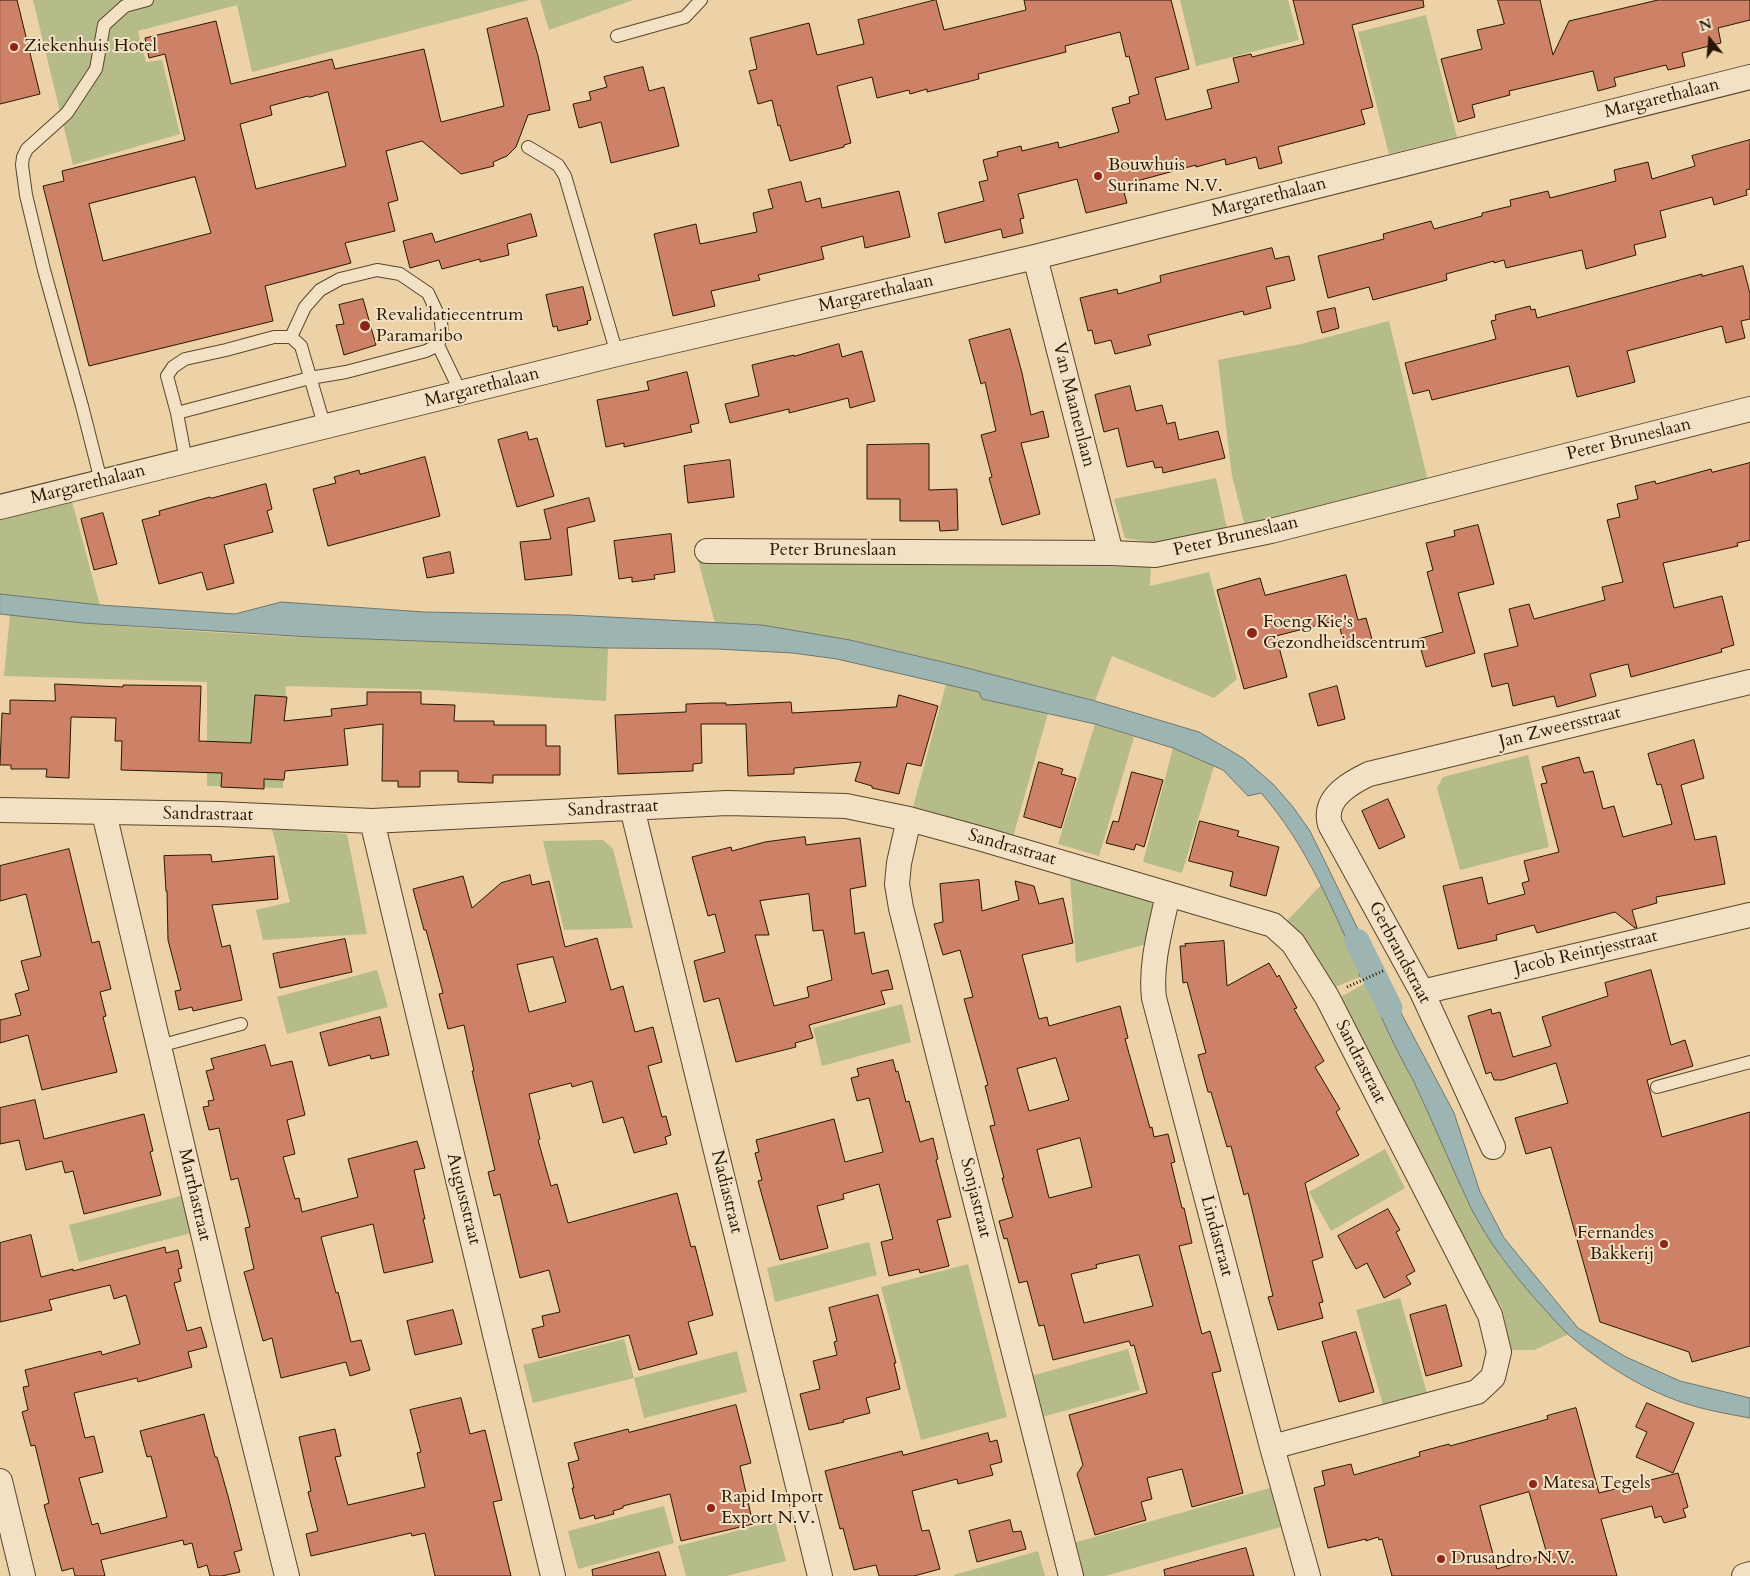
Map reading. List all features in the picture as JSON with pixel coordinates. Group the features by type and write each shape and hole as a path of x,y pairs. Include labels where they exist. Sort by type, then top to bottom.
{"street":[{"name":"Margarethalaan","path":"0,507 325,428 617,354 1035,257 1750,77"},
{"name":"Van Maanenlaan","path":"1035,257 1111,554"},
{"name":"Peter Bruneslaan","path":"707,550 1155,555 1271,531 1750,409"},
{"name":"Jan Zweersstraat","path":"1369,774 1750,682"},
{"name":"Gerbrandstraat","path":"1369,774 1352,782 1330,804 1329,819 1332,830 1422,992 1493,1147"},
{"name":"Sandrastraat","path":"0,810 220,814 372,821 728,803 846,806 909,819 982,839 1273,925 1293,943 1327,997 1490,1315 1499,1352 1493,1377 1477,1392 1272,1448"},
{"name":"Nadiastraat","path":"632,808 820,1576"},
{"name":"Marthastraat","path":"104,813 222,1314 287,1576"},
{"name":"Sonjastraat","path":"909,819 899,863 897,884 901,908 1071,1576"},
{"name":"Auguststraat","path":"372,821 553,1576"},
{"name":"Lindastraat","path":"1168,894 1153,966 1154,998 1272,1448 1308,1576"},
{"name":"Jacob Reintjesstraat","path":"1422,992 1750,915"},
{"path":"0,1481 23,1576"},
{"path":"1744,1576 1750,1574"}],"lane":[{"path":"102,481 44,270 26,195 22,165 23,156 27,149 67,113 96,69 104,25 125,6 148,0"},
{"path":"617,36 685,17 701,0"},
{"path":"528,147 558,165 565,176 617,354"},
{"path":"177,413 310,378 394,360 426,351 438,345 442,334 441,321 428,293 400,274 377,270 340,278 320,290 305,307 291,337"},
{"path":"186,461 177,413 167,376 173,367 185,358 226,350 274,337 291,337 301,346 325,428"},
{"path":"438,345 461,393"},
{"path":"159,1046 241,1024"},
{"path":"1657,1087 1750,1062"}],"path":[{"path":"1358,981 1385,969"}],"green space":[{"path":"33,0 529,0 252,72 237,5 138,31 146,62 162,60 180,134 73,165"},
{"path":"540,0 633,0 549,30"},
{"path":"1180,0 1288,0 1299,40 1196,66"},
{"path":"1426,15 1457,137 1389,154 1358,32"},
{"path":"1389,321 1428,481 1245,526 1232,476 1218,360 1301,344"},
{"path":"1216,478 1227,529 1160,544 1125,538 1114,499"},
{"path":"71,498 100,605 0,594 0,515"},
{"path":"698,560 1151,567 1150,586 1209,572 1237,679 1214,698 1112,656 1095,701 850,640 762,625 715,623"},
{"path":"10,615 159,629 383,640 608,648 606,701 432,690 286,686 283,788 207,786 207,682 4,676"},
{"path":"946,684 980,692 983,699 1048,713 1013,837 912,811"},
{"path":"1095,724 1134,737 1099,856 1058,844"},
{"path":"1173,748 1214,766 1182,873 1143,862"},
{"path":"1528,755 1549,847 1460,870 1437,788 1443,777"},
{"path":"272,829 347,834 367,934 263,940 256,910 290,902"},
{"path":"603,840 613,849 633,928 564,930 543,841"},
{"path":"1070,878 1143,897 1157,907 1154,942 1076,963"},
{"path":"1321,885 1362,971 1359,974 1360,977 1330,989 1284,924"},
{"path":"377,970 388,1007 287,1034 277,997"},
{"path":"1371,980 1370,983 1396,1046 1499,1255 1525,1287 1569,1334 1534,1350 1511,1350 1502,1307 1482,1276 1337,999"},
{"path":"902,1004 911,1042 822,1066 813,1028"},
{"path":"1385,1149 1405,1188 1331,1231 1309,1192"},
{"path":"185,1195 195,1232 79,1262 69,1225"},
{"path":"869,1242 877,1275 775,1302 767,1268"},
{"path":"968,1264 1007,1417 921,1440 881,1287"},
{"path":"1400,1298 1427,1393 1383,1405 1356,1310"},
{"path":"624,1339 634,1378 533,1403 523,1365"},
{"path":"1128,1349 1140,1390 1042,1417 1031,1376"},
{"path":"737,1351 747,1392 644,1418 634,1378"},
{"path":"1270,1488 1281,1527 1105,1576 1082,1576 1073,1543"},
{"path":"664,1506 674,1543 578,1569 568,1531"},
{"path":"775,1521 786,1561 726,1576 686,1576 678,1546"},
{"path":"1038,1551 1045,1576 954,1576 954,1575"}],"water":[{"path":"0,594 100,605 235,614 281,602 424,612 570,615 762,625 850,640 1095,701 1199,732 1243,758 1274,785 1310,831 1375,964 1379,963 1381,968 1360,977 1361,971 1317,878 1292,834 1261,793 1248,796 1223,770 1173,748 1095,724 982,699 979,692 837,659 793,653 311,637 83,623 0,614"},
{"path":"1379,977 1383,979 1454,1113 1480,1192 1504,1238 1578,1328 1626,1357 1680,1381 1750,1398 1750,1418 1708,1410 1684,1403 1653,1391 1624,1375 1570,1336 1520,1281 1502,1258 1471,1208 1413,1080 1387,1030 1371,988 1371,980"}],"building":[{"name":"Ziekenhuis Hotel","path":"0,0 17,0 40,94 0,104"},
{"path":"936,0 944,30 1026,10 1024,0 1171,0 1189,69 1155,78 1166,120 1212,108 1207,90 1239,82 1233,58 1251,54 1252,57 1304,44 1293,0 1423,0 1424,7 1352,25 1373,107 1361,110 1365,124 1278,147 1282,163 1259,169 1256,157 1226,165 1225,159 1122,185 1127,203 1086,213 1077,179 1018,194 1024,218 1020,219 1023,233 1003,238 1001,229 945,243 938,213 984,201 979,182 988,180 983,160 998,156 997,152 1021,146 1022,151 1058,142 1059,148 1119,132 1112,108 1130,103 1129,97 1139,94 1129,56 1126,57 1120,32 1065,46 1066,52 978,74 979,79 927,92 927,89 910,94 909,90 877,98 872,77 837,86 851,143 844,145 844,147 790,161 780,125 778,126 772,100 758,104 749,71 757,69 750,38 809,23 817,55 864,44 858,20"},
{"path":"1498,0 1540,0 1553,55 1569,21 1658,0 1750,0 1750,20 1718,28 1721,43 1682,53 1685,66 1668,70 1666,65 1614,78 1616,86 1598,91 1593,71 1509,91 1510,95 1472,105 1475,117 1458,122 1441,59 1482,49 1477,30 1504,24"},
{"path":"527,18 550,110 528,115 516,147 507,156 493,162 494,166 461,174 422,141 386,151 398,200 388,203 395,231 345,243 351,263 265,286 273,321 89,366 43,186 64,181 62,171 185,140 165,54 149,58 145,38 216,21 231,84 332,59 335,69 424,49 441,122 504,106 487,29","holes":["328,92 346,166 256,189 240,124 272,115 270,106","195,177 211,233 103,261 89,204"]},
{"path":"643,67 649,91 664,87 679,146 611,163 601,122 579,128 573,104 591,100 589,92 607,87 604,77"},
{"path":"1750,140 1750,189 1746,190 1747,195 1714,205 1712,197 1660,211 1666,237 1634,245 1636,255 1586,269 1582,250 1506,268 1504,260 1494,263 1494,261 1446,274 1447,280 1373,300 1369,287 1328,298 1318,256 1384,239 1383,234 1431,221 1434,229 1482,216 1482,213 1511,206 1510,200 1548,191 1550,198 1616,181 1614,170 1648,162 1652,179 1695,166 1692,156"},
{"path":"801,182 806,202 820,198 822,208 899,191 910,237 865,248 863,236 821,247 824,259 758,275 760,280 711,291 715,306 673,316 654,234 696,224 700,244 757,232 753,213 773,208 768,190"},
{"path":"531,214 537,236 507,244 509,255 480,262 480,259 442,269 439,260 410,268 403,241 432,233 435,242"},
{"path":"1272,248 1275,259 1289,256 1295,280 1266,287 1271,308 1244,315 1243,311 1148,335 1151,345 1115,354 1111,340 1095,344 1092,330 1088,331 1080,298 1117,289 1118,294 1161,282 1160,276"},
{"path":"1743,266 1750,294 1750,319 1741,321 1745,338 1726,343 1722,326 1627,351 1635,382 1577,397 1569,366 1432,400 1429,390 1413,394 1405,363 1496,339 1491,321 1496,320 1495,315 1530,306 1531,310 1535,309 1537,318 1702,274 1702,276"},
{"path":"583,287 591,320 587,321 588,324 558,331 557,326 553,327 546,295"},
{"path":"363,299 376,345 344,355 336,325 344,324 339,305"},
{"path":"1335,308 1339,328 1322,333 1317,312"},
{"path":"1010,329 1031,415 1043,411 1049,437 1021,443 1040,514 1002,525 989,478 992,477 981,435 996,431 985,382 981,384 969,340"},
{"path":"839,344 842,357 862,351 875,401 850,408 848,398 789,413 789,409 730,423 725,404 759,396 752,365"},
{"path":"687,372 699,423 690,425 692,432 624,447 624,443 606,447 597,400 649,390 647,382"},
{"path":"1130,386 1136,411 1162,405 1167,424 1175,422 1179,440 1218,431 1225,458 1163,473 1162,467 1155,468 1153,461 1127,467 1118,428 1104,432 1095,395"},
{"path":"527,432 529,440 537,438 554,496 517,507 498,440"},
{"path":"929,444 929,490 957,489 958,530 940,531 939,521 900,521 900,499 867,499 867,445"},
{"path":"425,457 440,516 328,546 313,489 336,483 334,477 359,470 360,474"},
{"path":"730,460 734,497 688,503 684,466"},
{"path":"1750,463 1750,540 1737,543 1738,546 1663,563 1674,608 1722,596 1734,645 1721,649 1722,652 1631,677 1628,664 1590,674 1596,696 1557,707 1554,696 1513,706 1508,683 1492,687 1484,654 1518,646 1509,609 1529,604 1534,619 1605,600 1602,587 1623,582 1607,520 1620,517 1617,504 1638,499 1635,486 1655,481 1656,484 1711,469 1712,472"},
{"path":"266,484 272,509 267,511 273,532 224,545 234,583 207,590 202,572 159,584 142,520 160,515 159,511"},
{"path":"589,498 595,521 567,528 572,575 525,580 520,542 551,539 544,510"},
{"path":"103,513 117,564 94,570 81,519"},
{"path":"1478,525 1494,584 1458,593 1475,653 1426,667 1418,639 1443,632 1427,572 1433,570 1426,543 1455,536 1454,531"},
{"path":"671,534 675,572 654,575 655,579 632,582 632,577 619,579 614,541"},
{"path":"450,552 454,573 427,578 423,558"},
{"path":"1346,575 1358,620 1366,618 1372,639 1344,645 1338,620 1276,636 1287,677 1244,689 1217,590 1260,578 1265,595"},
{"path":"55,684 123,687 123,685 201,686 199,741 251,743 255,695 287,697 284,721 332,716 331,709 367,705 367,692 421,692 421,704 455,705 454,721 494,721 494,725 546,725 546,746 560,746 560,775 493,775 493,783 458,782 458,771 420,771 420,787 398,787 398,781 382,781 383,724 344,729 348,765 285,771 284,780 264,779 264,789 221,787 222,773 121,770 122,741 115,741 116,718 71,717 69,778 46,777 47,769 11,769 11,765 0,765 2,713 10,714 10,700 55,701"},
{"path":"1337,686 1345,719 1318,726 1309,694"},
{"path":"899,695 938,706 921,766 907,763 899,794 872,788 872,786 855,781 861,762 794,768 794,774 748,776 746,724 701,724 702,763 693,764 693,771 618,774 615,715 686,712 686,704 711,703 726,703 726,705 791,702 792,713 896,707"},
{"path":"1694,740 1704,778 1681,785 1695,840 1716,836 1725,884 1656,897 1657,903 1632,910 1637,928 1615,912 1537,933 1534,925 1496,935 1497,940 1458,949 1443,886 1482,877 1488,904 1525,894 1522,883 1529,881 1524,861 1559,852 1541,784 1547,783 1542,767 1579,757 1584,773 1593,771 1603,809 1614,806 1623,837 1672,824 1661,784 1657,785 1648,754"},
{"path":"1039,762 1063,769 1061,774 1076,778 1061,828 1024,817"},
{"path":"1132,772 1163,780 1144,847 1136,844 1134,850 1106,843 1113,821 1118,822"},
{"path":"1388,799 1405,837 1379,849 1362,811"},
{"path":"1200,821 1239,831 1237,836 1279,847 1266,896 1230,886 1233,872 1189,861"},
{"path":"805,837 806,845 860,838 866,886 850,889 855,934 864,932 872,974 888,970 893,989 881,991 885,1004 809,1025 813,1038 795,1043 796,1047 736,1062 719,998 704,1002 694,961 725,952 715,914 708,916 692,857 731,847 732,851 765,842","holes":["809,894 813,931 823,930 832,980 807,987 809,997 774,1006 755,935 769,935 760,901"]},
{"path":"69,849 92,943 99,941 111,989 100,992 106,1016 103,1017 117,1072 42,1090 28,1035 0,1043 0,1020 21,1015 15,994 29,990 21,961 41,956 26,894 0,901 0,866"},
{"path":"211,855 212,862 274,856 278,899 212,905 222,947 230,945 242,1000 193,1011 192,1007 179,1010 175,991 181,990 168,940 164,856"},
{"path":"530,875 532,885 549,881 565,947 597,938 611,990 623,986 635,1032 653,1027 662,1062 648,1066 662,1117 666,1116 671,1135 665,1137 667,1144 634,1153 623,1117 603,1123 592,1081 572,1087 571,1083 529,1094 540,1139 538,1140 551,1186 557,1184 568,1223 677,1193 691,1247 695,1246 713,1315 688,1322 697,1354 639,1370 629,1335 539,1358 532,1329 544,1326 542,1316 560,1312 549,1270 520,1278 500,1194 494,1196 488,1172 495,1170 472,1071 474,1071 464,1025 448,1029 439,994 443,993 413,889 463,876 472,908 501,883","holes":["553,957 566,1002 529,1012 517,965"]},
{"path":"979,880 982,911 1019,900 1015,881 1034,886 1039,904 1063,898 1073,943 1022,955 1039,1019 1047,1017 1049,1026 1120,1006 1128,1038 1125,1039 1150,1128 1152,1127 1154,1137 1168,1134 1175,1162 1171,1163 1192,1243 1179,1246 1202,1334 1210,1331 1221,1371 1212,1373 1243,1493 1192,1507 1182,1469 1147,1478 1152,1499 1141,1502 1146,1520 1095,1535 1077,1474 1083,1465 1069,1415 1147,1393 1134,1345 1131,1346 1129,1341 1053,1360 1044,1325 1039,1326 1027,1281 1019,1283 1007,1238 1004,1239 999,1221 1013,1217 990,1126 995,1125 985,1086 988,1085 964,999 973,997 960,950 943,955 934,924 943,922 940,884","holes":["1056,1058 1069,1100 1029,1111 1017,1069","1080,1138 1092,1187 1049,1198 1037,1150","1139,1255 1153,1306 1084,1323 1071,1274 1097,1268 1096,1265"]},
{"path":"345,939 352,972 280,988 273,954"},
{"path":"1224,941 1227,986 1269,963 1277,977 1279,975 1297,1008 1294,1009 1324,1061 1315,1067 1340,1109 1336,1112 1359,1155 1305,1183 1323,1257 1312,1261 1323,1302 1319,1303 1323,1318 1278,1330 1268,1297 1273,1296 1248,1193 1244,1195 1231,1146 1227,1147 1211,1092 1208,1092 1198,1055 1206,1053 1187,982 1183,983 1180,946"},
{"name":"Fernandes Bakkerij","path":"1651,970 1671,1045 1685,1040 1693,1066 1647,1080 1662,1137 1750,1112 1750,1346 1692,1362 1689,1352 1600,1322 1551,1147 1526,1154 1515,1118 1568,1103 1556,1063 1502,1080 1494,1080 1491,1072 1486,1074 1468,1016 1491,1009 1492,1014 1500,1012 1513,1057 1551,1046 1542,1017 1608,996 1605,983"},
{"path":"380,1017 389,1055 371,1059 370,1055 329,1066 320,1033"},
{"path":"265,1045 271,1066 292,1061 305,1115 287,1120 295,1154 283,1157 295,1199 299,1198 302,1212 358,1197 348,1159 417,1141 425,1168 414,1170 433,1262 384,1273 373,1224 321,1237 351,1342 361,1340 370,1370 350,1376 346,1362 281,1378 272,1338 263,1341 244,1272 254,1269 245,1228 250,1227 238,1178 231,1180 219,1128 209,1130 203,1107 209,1106 208,1101 214,1100 206,1071 214,1069 211,1059"},
{"path":"893,1060 896,1072 898,1071 906,1102 909,1101 920,1142 933,1138 938,1159 936,1160 951,1217 937,1220 949,1266 920,1273 919,1269 889,1276 881,1242 893,1239 879,1184 843,1194 844,1199 817,1206 828,1248 780,1260 758,1181 762,1180 755,1153 759,1152 756,1140 834,1119 845,1162 883,1152 869,1098 857,1101 851,1078 859,1076 857,1069"},
{"path":"35,1100 44,1139 144,1114 153,1151 150,1152 161,1195 84,1214 73,1171 65,1173 62,1161 26,1170 19,1140 0,1144 0,1108"},
{"path":"1388,1209 1400,1230 1396,1232 1415,1271 1406,1276 1411,1284 1384,1298 1367,1263 1356,1269 1338,1236"},
{"path":"31,1235 41,1277 73,1269 73,1271 165,1247 166,1253 178,1250 182,1268 178,1269 181,1281 174,1283 187,1331 201,1327 207,1347 188,1352 192,1367 138,1382 137,1378 74,1393 85,1438 94,1436 103,1472 79,1478 92,1525 98,1523 101,1534 167,1517 151,1456 147,1457 140,1431 204,1414 242,1550 234,1552 240,1572 222,1576 210,1576 207,1565 198,1568 192,1543 184,1545 183,1540 101,1560 105,1576 75,1576 73,1568 62,1571 44,1505 49,1503 35,1445 31,1446 22,1412 28,1410 23,1387 29,1386 25,1370 101,1351 102,1355 140,1344 126,1295 114,1299 110,1285 49,1300 52,1310 0,1322 0,1243"},
{"path":"878,1295 896,1363 894,1363 900,1389 866,1398 870,1413 843,1420 844,1422 809,1430 800,1394 820,1389 813,1361 837,1355 834,1342 837,1341 829,1308"},
{"path":"1446,1305 1462,1366 1426,1376 1410,1315"},
{"path":"453,1310 462,1344 415,1355 407,1321"},
{"path":"1356,1332 1374,1392 1339,1402 1322,1342"},
{"path":"461,1398 470,1434 485,1430 502,1500 493,1502 511,1576 435,1576 425,1533 412,1536 411,1533 311,1556 306,1534 318,1531 308,1492 311,1491 299,1437 335,1429 341,1456 335,1457 348,1505 425,1487 417,1453 421,1452 410,1410"},
{"path":"1647,1403 1694,1423 1673,1473 1636,1457 1647,1432 1636,1427"},
{"path":"736,1405 751,1463 740,1466 753,1524 681,1541 670,1494 623,1506 623,1508 613,1511 614,1514 595,1519 594,1515 580,1519 568,1463 579,1460 574,1443 628,1429 629,1432"},
{"path":"1576,1408 1599,1493 1678,1473 1688,1507 1683,1509 1686,1517 1664,1523 1661,1516 1655,1518 1652,1506 1601,1519 1617,1576 1392,1576 1382,1539 1379,1540 1378,1537 1328,1548 1314,1488 1325,1485 1322,1471 1351,1464 1354,1475 1420,1456 1419,1452 1449,1444 1450,1446 1548,1419 1547,1416","holes":["1529,1492 1547,1554 1497,1569 1480,1506"]},
{"path":"988,1433 990,1442 997,1440 1002,1462 990,1465 993,1475 958,1484 957,1479 912,1491 922,1531 929,1530 940,1569 914,1576 879,1576 876,1565 854,1570 843,1528 840,1529 825,1471 902,1451 903,1455"},
{"path":"1010,1520 1013,1532 1021,1531 1026,1549 977,1562 969,1531"},
{"path":"1246,1548 1254,1576 1165,1576 1164,1570"},
{"path":"659,1552 666,1576 593,1576 592,1570"}],"waterway":[{"path":"1357,941 1390,1008"}],"place":[{"name":"Ziekenhuis Hotel","path":"14,47"},
{"name":"Bouwhuis Suriname N.V.","path":"1098,176"},
{"name":"Revalidatiecentrum Paramaribo","path":"365,326"},
{"name":"Foeng Kie's Gezondheidscentrum","path":"1252,633"},
{"name":"Fernandes Bakkerij","path":"1664,1244"},
{"name":"Matesa Tegels","path":"1533,1484"},
{"name":"Rapid Import Export N.V.","path":"711,1508"},
{"name":"Drusandro N.V.","path":"1441,1559"}]}
